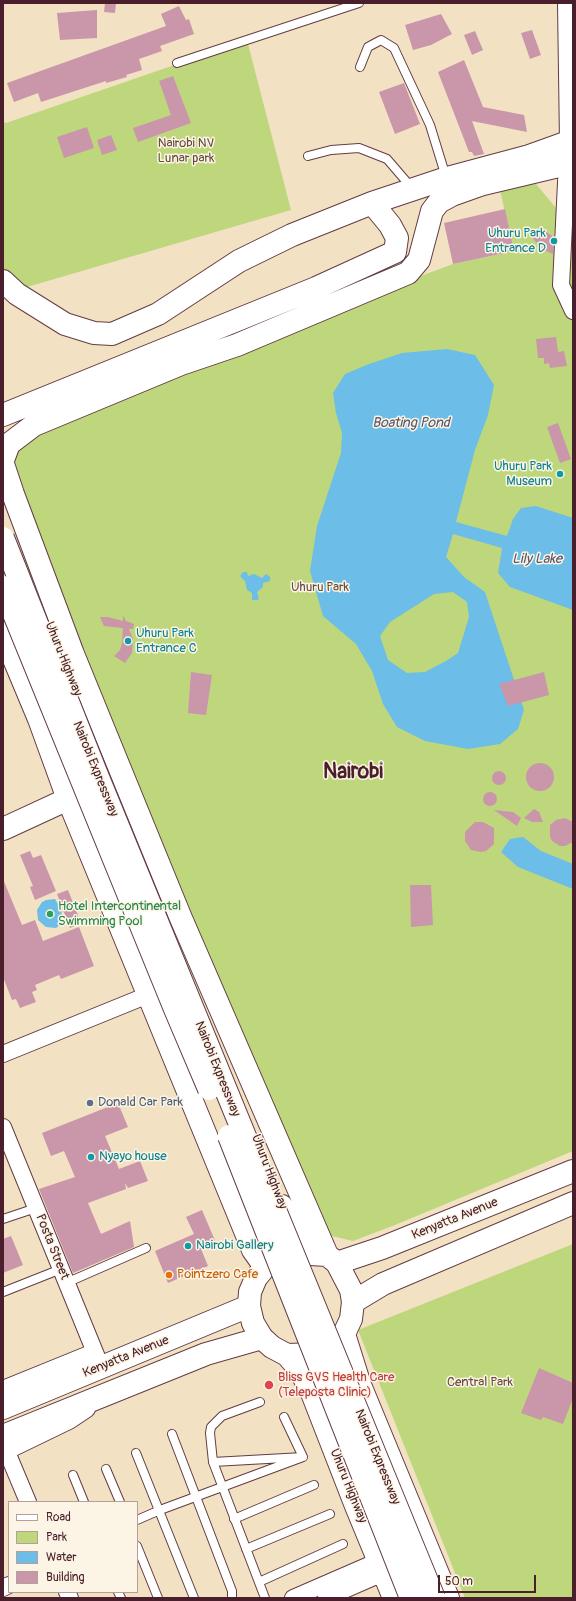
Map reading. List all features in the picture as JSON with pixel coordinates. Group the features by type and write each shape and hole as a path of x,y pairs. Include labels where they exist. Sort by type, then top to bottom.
{"main road":[{"path":"3,282 17,294 65,324 94,333 112,334 158,314 239,261 292,235 372,203 413,189 446,178 529,156 568,142"},
{"path":"3,460 9,444 34,425 181,364 237,345 408,273 419,260 432,211 438,202 452,195 483,184 567,164"},
{"path":"3,415 316,288 395,252 397,238 390,226 372,203"},
{"path":"3,464 12,494 73,654 171,894 324,1257 346,1279 351,1290 353,1302 351,1319 344,1334 331,1347 315,1354 287,1354 272,1347 262,1338 253,1324 249,1306 250,1292 256,1278 265,1267 279,1258 294,1253 324,1257"},
{"name":"Uhuru Highway","path":"3,507 120,801 180,943 286,1216 324,1257"},
{"name":"Nairobi Expressway","path":"3,538 95,770 434,1598"},
{"name":"Nairobi Expressway","path":"3,586 175,1009 223,1120 411,1598"},
{"path":"3,633 39,719 68,799 148,996 253,1250 265,1267"},
{"path":"3,829 68,799"},
{"name":"Kenyatta Avenue","path":"324,1257 382,1248 573,1171"},
{"path":"353,1302 383,1284 573,1203"},
{"name":"Kenyatta Avenue","path":"3,1408 97,1359 249,1306"},
{"path":"344,1334 360,1385 448,1598"},
{"path":"4,1447 112,1392 206,1354 262,1338"},
{"name":"Uhuru Highway","path":"287,1354 300,1370 312,1393 394,1598"}],"street":[{"path":"566,3 568,142 562,285 573,311"},
{"path":"3,1054 148,996"},
{"name":"Posta Street","path":"3,1127 97,1359"},
{"name":"Kenyatta Avenue","path":"3,1389 97,1359"},
{"path":"4,1447 28,1501"},
{"path":"293,1598 369,1565 382,1567 374,1577 326,1598"}],"lane":[{"path":"177,63 359,3"},
{"path":"360,68 368,47 381,40 394,48 430,125 446,178"},
{"path":"308,156 331,150 359,148 387,159 413,189"},
{"path":"3,1219 36,1208"},
{"path":"3,1292 64,1276 146,1248"},
{"path":"260,1402 222,1416 211,1427 213,1462 265,1598"},
{"path":"284,1417 303,1457"},
{"path":"172,1434 232,1591 232,1598"},
{"path":"136,1453 194,1598"},
{"path":"213,1462 303,1457"},
{"path":"138,1520 303,1457"},
{"path":"106,1469 120,1501"},
{"path":"73,1475 84,1501"},
{"path":"234,1519 314,1485"},
{"path":"246,1550 330,1514"},
{"path":"259,1582 343,1544"},
{"path":"138,1548 158,1598"}],"green space":[{"name":"Uhuru Park","path":"573,3 573,1151 353,1241 319,1233 8,478 18,447 77,414 297,322 453,264 514,251 499,186 536,184 557,209"},
{"name":"Nairobi NV Lunar park","path":"247,40 291,210 3,294 3,121 6,123"},
{"name":"Central Park","path":"573,1244 573,1598 465,1598 358,1330"}],"water":[{"name":"Boating Pond","path":"447,349 475,355 494,385 488,415 475,450 456,522 507,536 513,519 521,508 536,506 573,518 573,610 510,587 498,573 502,548 453,534 446,557 464,577 485,592 524,710 518,729 500,744 468,749 425,741 397,727 383,704 372,671 356,644 323,616 310,571 317,526 341,453 342,433 336,413 333,393 345,374 402,353","holes":["453,592 467,602 469,617 458,653 425,672 407,673 388,660 380,636 390,622 434,594"]},
{"path":"243,572 247,572 248,576 254,574 262,578 266,574 270,577 270,581 263,583 263,587 257,592 259,599 252,600 252,593 247,590 245,581 240,576"},
{"path":"523,837 541,851 573,864 573,889 518,867 501,852 510,839"},
{"name":"Hotel Intercontinental Swimming Pool","path":"55,899 61,909 63,922 56,928 46,927 38,920 37,910 42,902"}],"building":[{"path":"105,3 116,3 115,13 104,12"},
{"path":"179,6 186,20 189,19 194,34 160,46 162,51 139,59 142,70 126,75 127,77 106,83 106,81 41,102 38,93 14,102 7,83 166,26 161,14"},
{"path":"97,10 97,38 60,40 57,13"},
{"path":"441,14 452,34 431,45 413,50 405,25"},
{"path":"532,30 541,55 530,59 521,33"},
{"path":"475,31 483,50 472,55 464,35"},
{"path":"464,60 483,107 524,115 527,132 472,121 484,154 474,156 472,152 469,152 438,72"},
{"path":"173,76 191,123 138,142 133,128 171,115 159,81"},
{"path":"404,83 420,124 395,134 379,92"},
{"path":"87,127 94,148 64,158 57,137"},
{"path":"111,135 117,150 102,155 97,140"},
{"path":"505,209 514,251 453,264 444,223"},
{"path":"540,228 554,237 553,254 546,251 531,235"},
{"path":"556,337 558,352 564,351 567,366 550,368 549,363 544,364 544,358 538,358 536,339"},
{"path":"558,423 571,459 560,463 547,427"},
{"name":"Uhuru Park Entrance C","path":"123,615 126,621 134,624 133,629 129,629 133,639 132,653 125,663 114,656 120,650 123,628 104,626 100,617 108,617 123,621"},
{"path":"191,672 212,675 206,715 188,713"},
{"path":"544,672 549,695 508,706 499,684"},
{"path":"540,763 550,767 554,777 550,787 540,791 530,787 526,777 530,767"},
{"path":"499,771 504,773 506,778 504,783 499,785 494,783 492,778 494,773"},
{"path":"490,792 495,794 497,799 495,804 490,806 485,804 483,799 485,794"},
{"path":"534,809 539,812 543,822 532,822 524,818"},
{"path":"494,810 513,812 521,818 517,826"},
{"path":"565,818 573,822 573,842 565,846 560,846 552,841 550,837 550,825 556,820"},
{"path":"475,822 483,822 494,828 494,844 486,851 481,852 471,850 465,841 465,832"},
{"path":"30,851 33,858 41,855 56,891 35,900 30,887 33,886 20,855"},
{"path":"3,879 22,925 35,920 43,941 79,927 94,966 61,979 59,975 35,985 37,990 32,992 36,1002 20,1008 16,999 12,1000 3,977"},
{"path":"410,885 431,885 433,925 411,927"},
{"path":"68,890 81,923 70,928 57,894"},
{"path":"118,1103 128,1127 105,1136 119,1169 140,1161 148,1181 128,1188 125,1183 126,1189 88,1203 101,1234 130,1221 134,1247 73,1273 39,1189 75,1177 64,1151 51,1156 42,1133"},
{"name":"Nairobi Gallery","path":"202,1210 216,1243 201,1249 208,1266 168,1283 155,1251 194,1234 186,1217"},
{"path":"11,1236 23,1265 3,1273 3,1239"},
{"path":"539,1368 573,1383 573,1398 563,1424 543,1417 541,1420 521,1413"}],"place":[{"name":"Uhuru Park Entrance D","path":"554,241"},
{"name":"Uhuru Park Museum","path":"560,474"},
{"name":"Uhuru Park Entrance C","path":"128,641"},
{"name":"Hotel Intercontinental Swimming Pool","path":"50,914"},
{"name":"Donald Car Park","path":"90,1103"},
{"name":"Nyayo house","path":"91,1157"},
{"name":"Nairobi Gallery","path":"188,1246"},
{"name":"Pointzero Cafe","path":"169,1275"},
{"name":"Bliss GVS Health Care (Teleposta Clinic)","path":"269,1385"}],"district":[{"name":"Nairobi","path":"353,773"}],"water label":[{"name":"Lily Lake","path":"537,559"}]}
